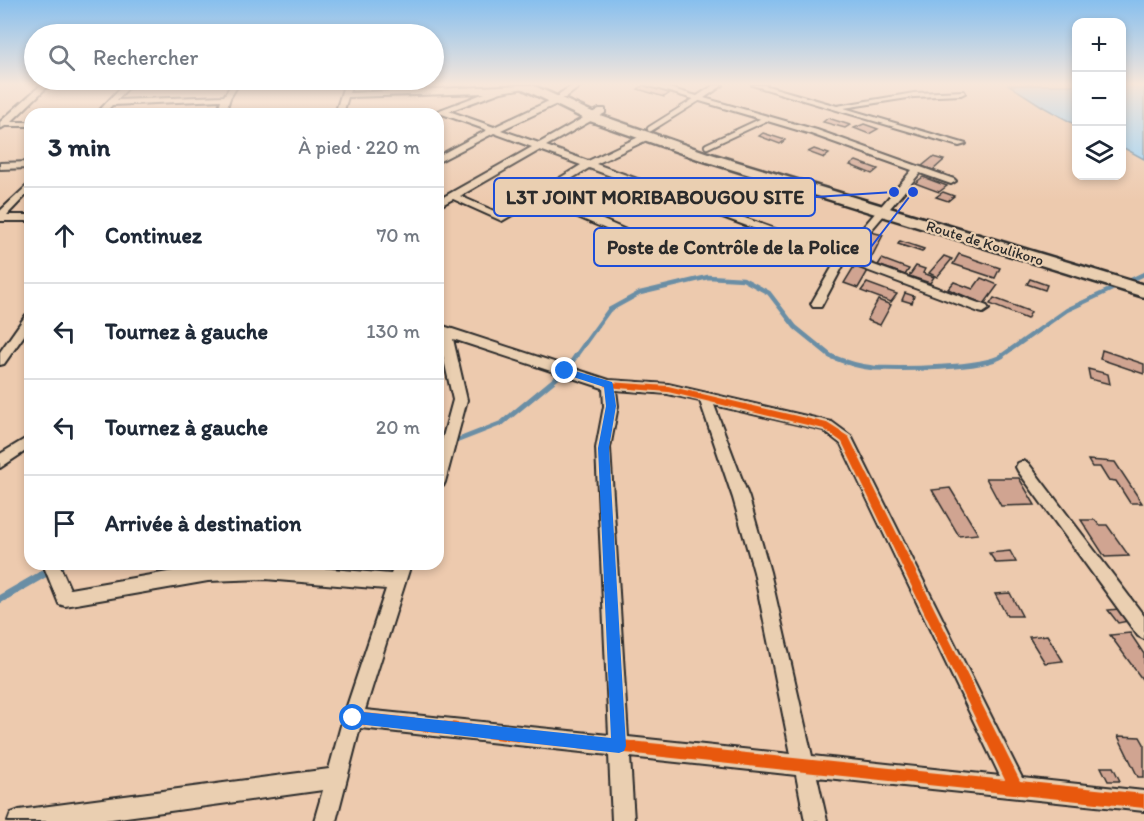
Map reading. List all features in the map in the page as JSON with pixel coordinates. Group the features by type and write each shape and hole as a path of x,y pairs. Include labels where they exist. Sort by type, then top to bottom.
{"main road":[{"name":"Route de Koulikoro","path":"622,123 1066,262 1144,291"},
{"name":"Route de Koulikoro","path":"648,133 707,146 885,206"},
{"name":"Route de Koulikoro","path":"1066,262 1144,280"}],"street":[{"path":"473,123 983,309"},
{"path":"444,156 508,123"},
{"path":"444,201 580,123"},
{"path":"781,123 813,132 951,181"},
{"path":"893,123 962,144"},
{"path":"1,125 24,124"},
{"path":"453,196 502,218 589,164 648,133"},
{"path":"0,166 24,165"},
{"path":"817,304 843,257 918,169"},
{"path":"0,217 24,192"},
{"path":"538,196 680,257"},
{"path":"0,217 24,218"},
{"path":"0,361 24,327"},
{"path":"444,330 609,385 668,388 827,426 846,440 1016,787"},
{"path":"444,340 460,400 444,460"},
{"path":"444,370 452,368"},
{"path":"609,385 611,406 603,448 622,821"},
{"path":"705,397 741,498 762,572 816,821"},
{"path":"2,460 24,445"},
{"path":"1023,467 1144,630"},
{"path":"54,570 65,598 208,573 265,571 395,582"},
{"path":"325,821 353,718 400,570"},
{"path":"353,718 1144,801"},
{"path":"19,821 336,778"}],"lane":[{"path":"648,133 662,123"},
{"path":"707,146 756,123"}],"water":[{"path":"1126,123 1144,123 1144,159 1126,149"}],"building":[{"path":"828,123 850,125 845,128"},
{"path":"864,124 878,129 869,134 854,128"},
{"path":"763,133 785,140 780,144 759,136"},
{"path":"814,149 829,154 824,158 808,152"},
{"path":"933,157 944,160 933,170 922,166"},
{"path":"856,161 878,169 872,174 850,165"},
{"path":"923,177 947,186 939,192 915,183"},
{"path":"943,192 954,196 948,201 936,197"},
{"path":"871,232 883,235 869,262 857,258"},
{"path":"900,241 924,249 922,252 898,244"},
{"path":"959,254 1000,268 995,278 953,264"},
{"path":"944,256 952,259 937,277 929,273"},
{"path":"882,259 909,269 905,275 878,265"},
{"path":"855,265 869,269 858,288 844,283"},
{"path":"916,266 925,269 923,273 934,277 930,283 909,276"},
{"path":"981,278 998,285 984,304 948,289 954,282 973,289"},
{"path":"1030,279 1047,285 1045,290 1027,284"},
{"path":"867,283 897,294 891,302 861,291"},
{"path":"905,293 914,296 912,303 902,300"},
{"path":"994,298 1031,312 1027,319 990,304"},
{"path":"878,300 891,305 880,325 867,320"},
{"path":"1102,350 1144,364 1144,374 1100,359"},
{"path":"1088,369 1108,374 1110,384 1090,379"},
{"path":"1088,460 1115,462 1142,503 1130,503 1116,481 1108,480 1100,467 1092,467"},
{"path":"986,478 1019,478 1035,505 1001,506"},
{"path":"950,488 978,534 959,536 932,490"},
{"path":"1081,520 1095,520 1099,525 1107,525 1129,556 1105,557"},
{"path":"1010,551 1016,562 996,563 989,553"},
{"path":"1010,593 1022,616 1007,616 995,594"},
{"path":"1119,609 1128,621 1118,623 1108,610"},
{"path":"1130,633 1144,654 1144,682 1110,635"},
{"path":"1047,635 1063,661 1045,663 1029,637"},
{"path":"1118,736 1140,737 1144,744 1144,777 1138,777"},
{"path":"1101,767 1113,767 1120,781 1108,781"}],"waterway":[{"path":"1001,357 1067,310 1144,274"},
{"path":"575,357 609,310 640,293 708,277 743,279 769,293 795,327 831,357"},
{"path":"444,446 502,423 565,371 576,356"},
{"path":"831,357 869,367 903,368 960,366 977,364 1001,357"},
{"path":"0,599 51,570"}],"cycle path":[{"path":"609,385 668,389 827,426 846,440 1016,787"},
{"path":"353,718 1144,801"}],"place":[{"name":"L3T JOINT MORIBABOUGOU SITE","path":"894,192"},
{"name":"Poste de Contrôle de la Police","path":"913,192"}],"route":[{"path":"353,718 619,746 603,448 611,406 609,385 565,371"}]}
